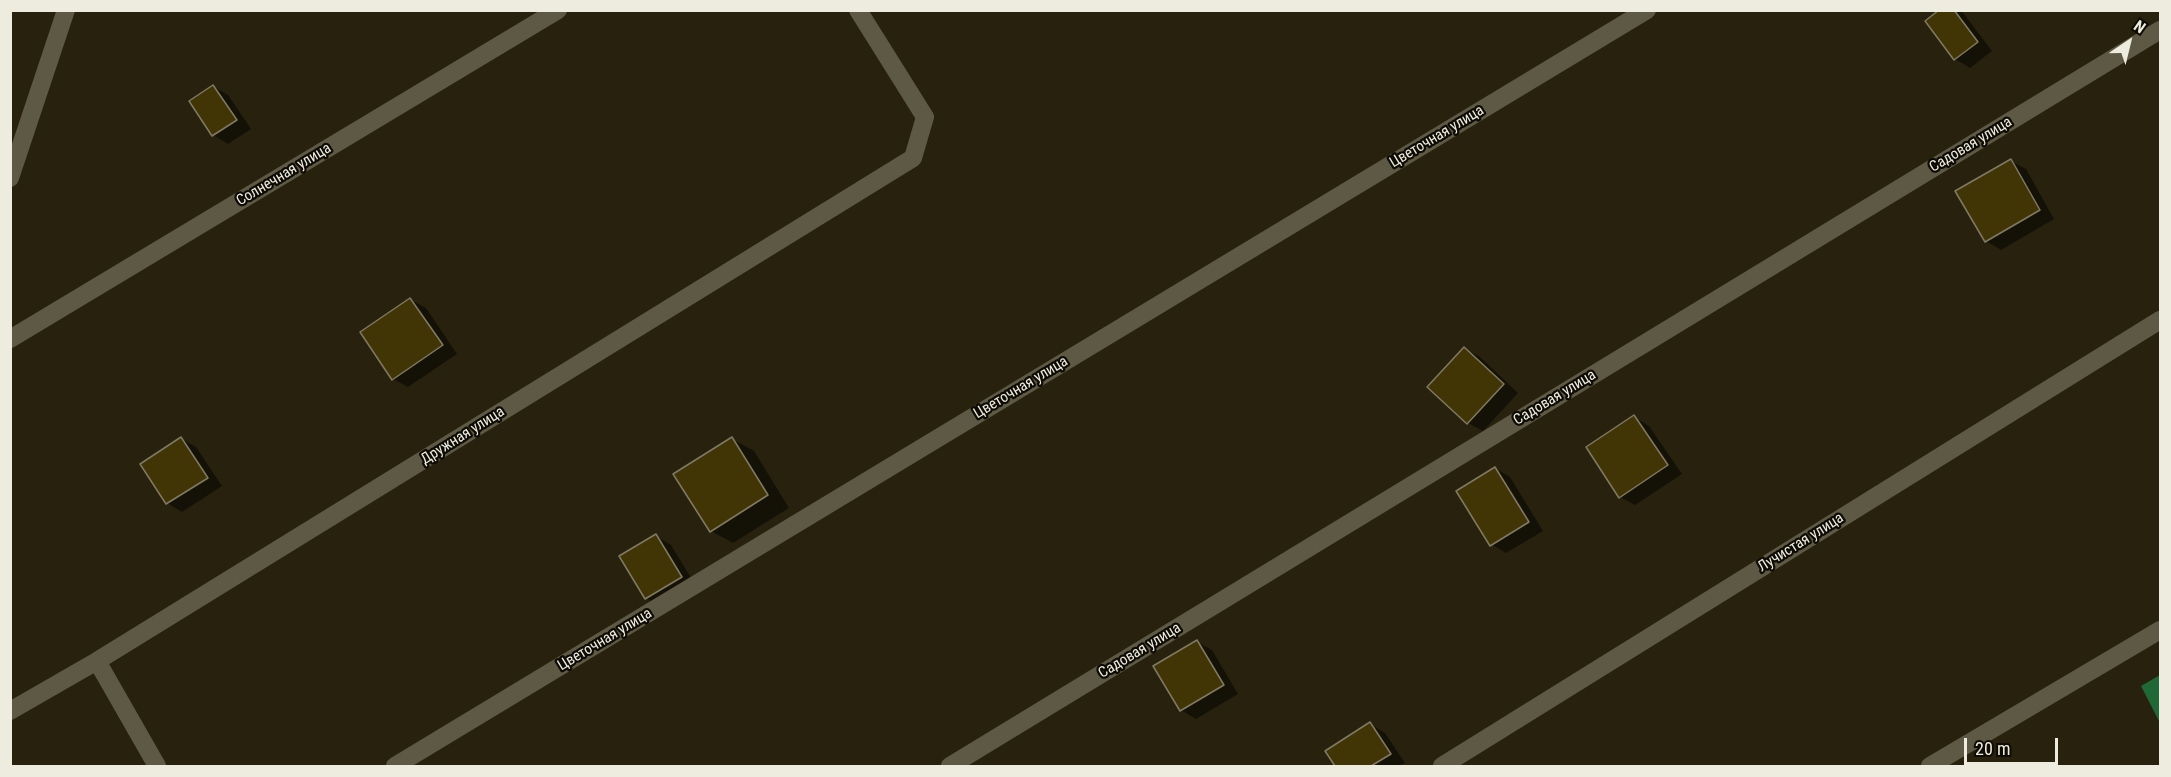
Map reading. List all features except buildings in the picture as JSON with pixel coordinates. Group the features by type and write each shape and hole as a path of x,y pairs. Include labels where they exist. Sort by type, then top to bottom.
{"street":[{"path":"10,178 66,10"},
{"name":"Солнечная улица","path":"10,339 558,10"},
{"name":"Дружная улица","path":"10,711 97,661 914,158 925,117 858,10"},
{"name":"Цветочная улица","path":"395,766 1647,10"},
{"name":"Садовая улица","path":"950,766 2160,30"},
{"name":"Лучистая улица","path":"1442,766 2160,320"},
{"path":"1930,766 2160,630"},
{"path":"97,661 156,766"}],"green space":[{"path":"2160,675 2160,723 2141,686"}]}
